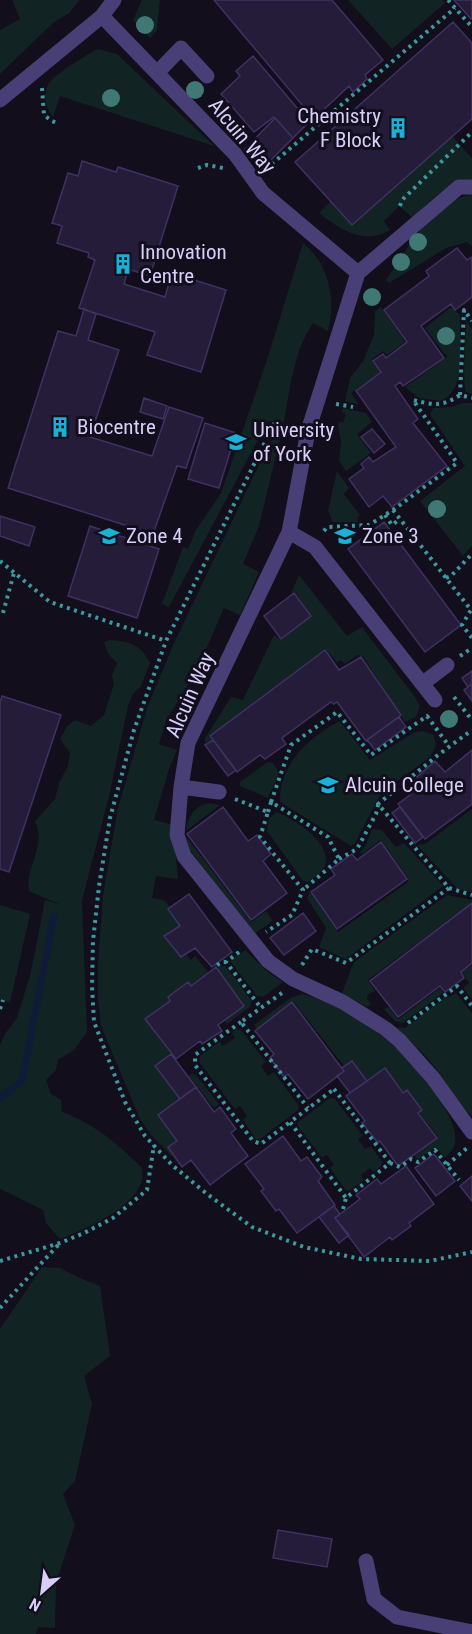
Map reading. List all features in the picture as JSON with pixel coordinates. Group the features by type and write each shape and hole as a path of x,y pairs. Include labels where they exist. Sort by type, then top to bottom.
{"street":[{"path":"0,100 102,16 114,0"},
{"name":"Alcuin Way","path":"102,16 236,154 263,193 358,273 308,431 289,532 188,743 177,835 184,856 268,961 293,979 343,1002 386,1029 433,1078 472,1132"},
{"path":"157,73 182,48 207,76"},
{"path":"358,273 459,187 472,187"},
{"path":"289,532 315,547 435,700"},
{"path":"422,684 447,664"},
{"path":"181,787 219,792"},
{"path":"366,1561 374,1599 397,1617 472,1632"}],"path":[{"path":"448,0 472,27"},
{"path":"254,180 454,8"},
{"path":"41,68 44,115 51,122 59,124"},
{"path":"400,206 402,200 472,132"},
{"path":"460,395 464,310 472,321"},
{"path":"315,547 327,527 369,525 457,463 413,400 431,405 447,404 460,395 472,398"},
{"path":"308,431 274,424 166,641 134,730 110,818 99,886 93,975 94,1022 125,1102 145,1136 172,1165 252,1227 304,1247 361,1259 430,1261 472,1252"},
{"path":"393,510 471,610 462,625 472,638"},
{"path":"385,515 392,525 400,519"},
{"path":"446,578 451,576 472,554"},
{"path":"0,561 50,602 166,641"},
{"path":"3,613 14,573"},
{"path":"303,890 260,837 291,745 337,712 371,755 427,716 449,746"},
{"path":"252,942 292,915 303,890 339,859 357,849 376,814 378,804 472,730"},
{"path":"219,792 268,812"},
{"path":"271,802 328,837 339,859"},
{"path":"378,804 449,888 472,895"},
{"path":"449,888 346,963 312,949 287,989 195,1055 195,1065 253,1141 261,1143 334,1089 390,1163 400,1167 411,1159 418,1162 435,1150 459,1180"},
{"path":"217,965 226,962"},
{"path":"386,1029 392,1024 405,1025 457,986 472,1006"},
{"path":"0,1009 3,1000"},
{"path":"241,1022 308,1108"},
{"path":"290,1122 346,1198"},
{"path":"447,1165 472,1144"},
{"path":"0,1261 60,1243 113,1218 147,1190 154,1145"},
{"path":"343,1209 346,1198 390,1163"},
{"path":"0,1308 60,1243"}],"shaded area":[{"path":"12,0 80,0 69,13 53,23 0,74 0,30 20,19"},
{"path":"142,0 160,0 157,30 150,38 133,20"},
{"path":"348,0 442,0 445,3 392,49"},
{"path":"98,49 117,54 214,146 60,96 53,117 46,100 48,86 66,69"},
{"path":"452,136 472,158 472,179 446,189 433,198 413,218 399,206 384,221 390,230 381,235 362,236 344,230 319,213 331,201 352,225"},
{"path":"472,194 472,246 467,242 446,248 389,283 386,280 412,241 432,217 457,199"},
{"path":"303,243 319,262 329,283 331,307 328,331 313,323 297,358 284,422 268,421 169,607 162,604 183,547 188,549 196,530 221,493 268,357"},
{"path":"381,307 405,342 387,355 383,351 372,360 380,372 351,393 359,405 345,401 350,378 363,361 374,335 375,311"},
{"path":"451,307 460,315 461,363 456,386 450,395 441,401 419,398 405,387 447,357 425,328"},
{"path":"466,320 472,329 472,394 466,392 465,387"},
{"path":"462,403 472,403 472,546 463,556 420,501 465,466 430,414 433,408 451,407"},
{"path":"343,408 366,413 372,422 357,434 371,453 346,471 339,461 341,441 338,426 339,422 343,423 346,414 342,412"},
{"path":"278,430 282,431 259,526 243,564 259,572 240,615 224,608 197,670 167,719 159,744 177,750 154,820 173,825 178,879 156,876 152,898 164,900 180,926 164,936 181,957 186,954 191,960 195,956 208,972 191,986 188,983 168,997 170,1001 146,1019 171,1054 156,1066 180,1099 158,1116 177,1141 168,1147 182,1167 152,1136 140,1119 101,1026 98,961 103,895 118,808 148,705 174,643 265,452"},
{"path":"337,471 349,488 344,494 360,515 357,519 359,522 333,522 328,511"},
{"path":"299,575 347,636 362,627 415,697 420,706 416,717 405,722 363,656 357,655 345,664 341,660 337,662 325,649 210,736 212,740 205,743 205,738 231,697 243,700 274,635 281,640 311,616 295,592 291,593"},
{"path":"110,640 134,645 143,652 150,663 141,686 133,694 128,706 110,792 82,901 87,1032 74,1050 58,1060 56,1070 46,1080 51,1094 61,1100 62,1112 85,1122 115,1143 142,1168 142,1181 136,1192 113,1213 60,1239 46,1223 43,1210 0,1189 0,1045 17,1018 31,972 45,900 61,905 29,891 28,882 38,840 35,821 55,799 59,783 68,766 70,753 60,739 67,726 75,720 91,726 104,715 114,684 112,675 117,663 108,654 104,642"},
{"path":"340,721 370,760 415,732 424,731 434,735 436,746 430,757 381,793 355,843 351,846 280,802 285,776 298,753 317,735"},
{"path":"268,762 273,763 279,773 268,798 240,786 240,782"},
{"path":"209,803 220,805 186,831 193,813 199,807"},
{"path":"472,809 472,892 458,889 417,845 425,844"},
{"path":"276,812 310,832 323,848 326,857 324,868 308,882 303,881 267,831 269,819"},
{"path":"372,829 382,830 396,847 404,843 443,886 346,959 319,947 326,928 307,898 310,892 338,932 408,882 408,878 381,840 362,854 360,852 366,845"},
{"path":"186,836 251,922 266,911 273,921 253,935 189,849"},
{"path":"447,895 472,900 472,902 368,980 375,991 368,994 367,999 371,1004 367,1007 342,993 354,962"},
{"path":"0,905 30,914 10,1003 0,999"},
{"path":"245,950 269,973 283,982 263,997 257,996 230,961"},
{"path":"472,965 472,999 463,988 469,983 462,972"},
{"path":"225,966 252,1001 250,1007 227,1024 224,1020 244,1006 217,969"},
{"path":"440,988 443,993 403,1023 395,1021 384,1009 388,1007 398,1019"},
{"path":"456,993 472,1013 472,1116 430,1061 393,1027 405,1028 447,996"},
{"path":"303,994 318,998 358,1019 391,1043 413,1065 434,1092 451,1120 455,1132 455,1143 445,1158 436,1147 418,1159 414,1156 438,1137 385,1068 367,1080 352,1061 344,1066 293,1001 257,1029 254,1025 292,997"},
{"path":"236,1029 241,1030 266,1062 261,1066 268,1076 274,1072 299,1106 298,1110 260,1139 255,1139 243,1120 247,1116 240,1106 235,1109 200,1063 200,1056 219,1042 223,1046 235,1038 232,1033"},
{"path":"192,1073 219,1104 214,1108 189,1076"},
{"path":"330,1098 335,1099 363,1136 358,1139 365,1149 371,1146 382,1162 374,1172 370,1168 361,1175 364,1180 349,1191 345,1189 330,1168 334,1165 327,1155 322,1158 298,1126 298,1122"},
{"path":"42,1267 60,1268 100,1286 110,1356 84,1376 92,1404 75,1481 63,1494 75,1525 56,1583 55,1628 38,1627 36,1634 0,1634 0,1329"}],"building":[{"path":"214,0 332,0 383,60 365,75 367,79 353,92 349,86 314,119"},
{"path":"454,0 472,0 471,19"},
{"name":"Chemistry F Block","path":"453,22 472,43 472,119 352,225 295,162"},
{"path":"253,56 309,122 293,138 274,117 254,132 221,94 240,76 236,71"},
{"path":"275,118 293,138 261,170 244,150"},
{"name":"Innovation Centre","path":"82,161 116,172 118,167 178,186 150,276 128,269 124,284 165,297 172,273 226,290 201,372 147,355 155,332 79,308 95,260 88,257 89,253 57,243 62,226 52,223 68,173 78,176"},
{"path":"457,248 467,260 472,257 472,297 455,310 451,304 421,326 444,358 403,386 400,382 395,386 418,419 413,423 447,466 392,507 383,496 369,507 349,479 364,468 361,464 369,457 373,462 396,447 356,391 381,372 373,361 383,354 386,358 407,342 384,310 429,276 426,271"},
{"name":"Biocentre","path":"84,309 96,314 88,340 119,350 90,437 152,456 169,407 203,418 186,468 177,466 153,534 8,488 58,331 76,336"},
{"path":"144,398 167,406 163,419 140,412"},
{"path":"205,423 236,433 219,488 188,479"},
{"path":"372,429 385,444 374,453 361,437"},
{"path":"0,516 35,527 29,546 0,536"},
{"path":"384,522 461,625 425,652 348,549"},
{"path":"90,526 159,549 137,618 68,596"},
{"path":"294,593 311,616 281,639 264,616"},
{"path":"325,650 339,670 361,657 401,715 366,741 337,702 334,704 331,702 282,738 286,744 265,759 260,755 237,772 210,736"},
{"path":"472,671 472,684 468,687 462,678"},
{"path":"472,684 472,701 464,690"},
{"path":"2,696 61,715 9,872 0,869 0,703"},
{"path":"399,717 406,727 375,750 367,740"},
{"path":"213,740 236,770 228,776 205,745"},
{"path":"472,750 472,804 425,839 398,804 422,786 417,777 435,761 445,772"},
{"path":"223,807 248,841 257,835 271,854 263,861 287,893 251,920 187,834"},
{"path":"400,807 423,837 415,843 392,813"},
{"path":"381,842 407,879 337,929 311,892 335,875 331,869 352,854 357,860"},
{"path":"189,894 232,952 212,967 195,948 181,957 164,936 180,926 168,909"},
{"path":"472,903 472,963 461,972 464,978 445,992 440,986 398,1017 370,981"},
{"path":"303,913 316,931 284,955 270,938"},
{"path":"216,967 244,1006 218,1025 222,1031 202,1044 200,1041 176,1059 145,1019 170,1001 168,997 188,982 191,986"},
{"path":"292,1002 344,1071 308,1099 288,1074 284,1077 270,1058 274,1054 255,1031"},
{"path":"171,1054 196,1087 180,1099 155,1066"},
{"path":"352,1061 367,1081 350,1093 337,1076 344,1071 342,1068"},
{"path":"385,1068 403,1093 407,1090 422,1110 418,1113 437,1138 398,1166 380,1141 378,1143 362,1123 365,1121 346,1096"},
{"path":"196,1087 214,1112 220,1107 236,1129 231,1133 248,1156 210,1185 191,1160 182,1167 168,1147 177,1141 158,1115"},
{"path":"283,1136 301,1161 307,1157 322,1177 318,1181 335,1205 297,1233 279,1209 276,1211 261,1191 264,1189 245,1164"},
{"path":"434,1154 455,1181 436,1196 415,1168"},
{"path":"406,1166 434,1204 409,1223 411,1226 392,1240 390,1237 364,1257 335,1218 360,1199 356,1195 377,1179 381,1184"},
{"path":"472,1176 472,1201 460,1186"},
{"path":"334,1206 340,1214 335,1218 349,1235 339,1243 319,1217"},
{"path":"278,1530 332,1539 327,1567 273,1558"}],"waterway":[{"path":"0,1098 22,1081 54,916"}],"place":[{"name":"Chemistry F Block","path":"398,128"},
{"name":"Innovation Centre","path":"123,264"},
{"name":"Biocentre","path":"60,427"},
{"name":"University of York","path":"236,442"},
{"name":"Zone 4","path":"109,536"},
{"name":"Zone 3","path":"345,536"},
{"name":"Alcuin College","path":"328,785"}]}
